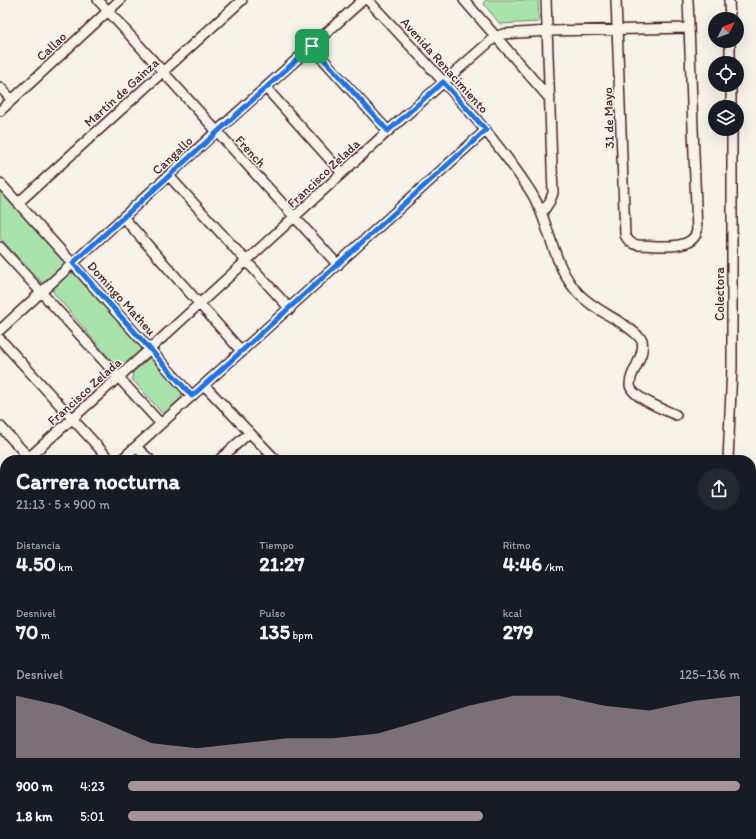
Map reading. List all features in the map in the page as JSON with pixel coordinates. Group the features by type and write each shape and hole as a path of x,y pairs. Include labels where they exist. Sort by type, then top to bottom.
{"street":[{"name":"French","path":"98,0 338,265"},
{"name":"Callao","path":"0,111 120,0"},
{"name":"Martín de Gainza","path":"18,203 242,0"},
{"name":"Cangallo","path":"0,330 216,132 364,0"},
{"name":"Avenida Renacimiento","path":"368,0 486,130 528,188 542,213 557,260 568,280 579,294 605,314 628,327 642,340 642,354 632,376 630,386 634,392 643,399 676,415"},
{"path":"542,213 550,201 552,193 546,0"},
{"name":"31 de Mayo","path":"616,0 625,235 628,241 633,245 682,245 688,244 696,236 689,28"},
{"path":"688,0 689,28"},
{"path":"729,0 730,12"},
{"path":"469,2 495,37 550,99"},
{"name":"Francisco Zelada","path":"33,455 388,131 495,37 503,34 548,31 689,28"},
{"path":"312,46 388,131"},
{"path":"0,87 12,100"},
{"path":"266,88 342,173"},
{"path":"127,455 290,309 486,130"},
{"name":"Colectora","path":"728,455 732,367 732,136"},
{"path":"169,176 290,309"},
{"name":"Domingo Matheu","path":"0,183 192,396"},
{"path":"124,217 242,352"},
{"path":"0,247 161,424"},
{"path":"0,339 105,455"},
{"path":"204,385 271,455"},
{"path":"0,426 25,455"},
{"path":"225,455 249,433"},
{"path":"136,447 145,455"}],"green space":[{"path":"486,0 538,0 539,22 500,24 483,3"},
{"path":"0,187 66,262 46,283 43,284 0,238"},
{"path":"75,273 80,275 140,343 142,347 127,363 116,366 53,292 53,287 68,274"},
{"path":"150,358 155,359 181,388 182,397 167,413 163,414 132,379 133,372"}],"route":[{"path":"312,46 388,131 443,82 486,130 290,309 192,396 73,263 312,46"}]}
